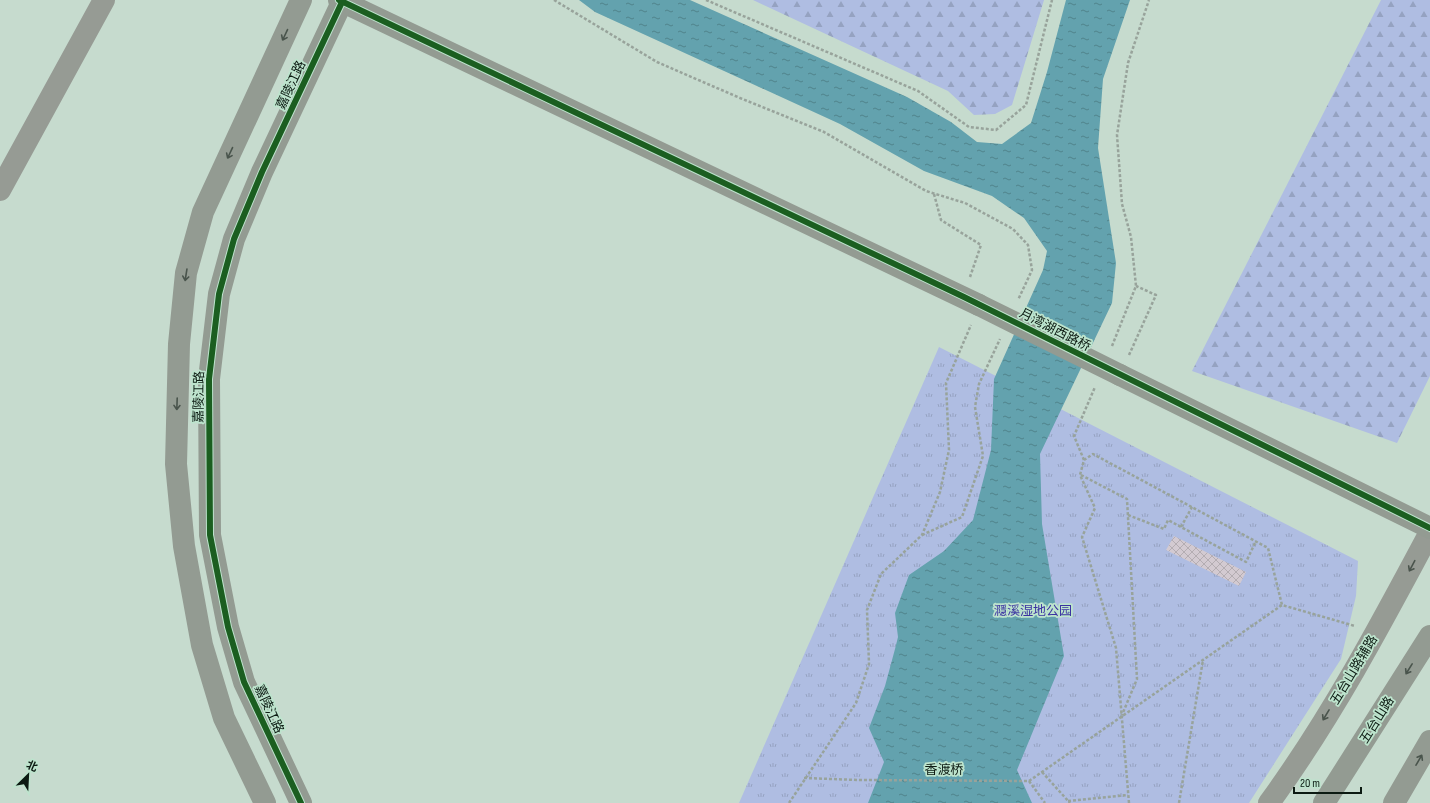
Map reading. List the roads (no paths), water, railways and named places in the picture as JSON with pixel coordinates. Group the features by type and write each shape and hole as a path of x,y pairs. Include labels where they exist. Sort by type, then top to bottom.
{"street":[{"path":"0,190 104,0"},
{"name":"嘉陵江路","path":"265,803 224,718 202,645 184,546 176,464 179,344 186,273 203,212 301,0"},
{"name":"嘉陵江路","path":"301,803 244,682 228,627 210,535 209,378 219,294 234,240 262,172 341,0"},
{"name":"月湾湖西路桥","path":"341,0 972,301 1430,528"},
{"name":"五台山路辅路","path":"1269,803 1294,770 1377,632 1430,532"},
{"name":"五台山路","path":"1324,803 1430,636"},
{"path":"1394,803 1430,741"}],"water":[{"path":"579,0 690,0 907,97 951,122 977,142 1002,144 1031,123 1047,72 1066,0 1130,0 1103,79 1098,148 1116,263 1112,303 1040,454 1042,524 1064,656 1017,770 1032,803 868,803 884,762 869,728 885,686 895,649 898,637 895,613 909,575 944,551 973,520 991,450 994,379 1043,270 1047,251 1024,218 992,196 924,171 840,124 595,12"}],"park label":[{"name":"㶏溪湿地公园","path":"1033,611"}]}
